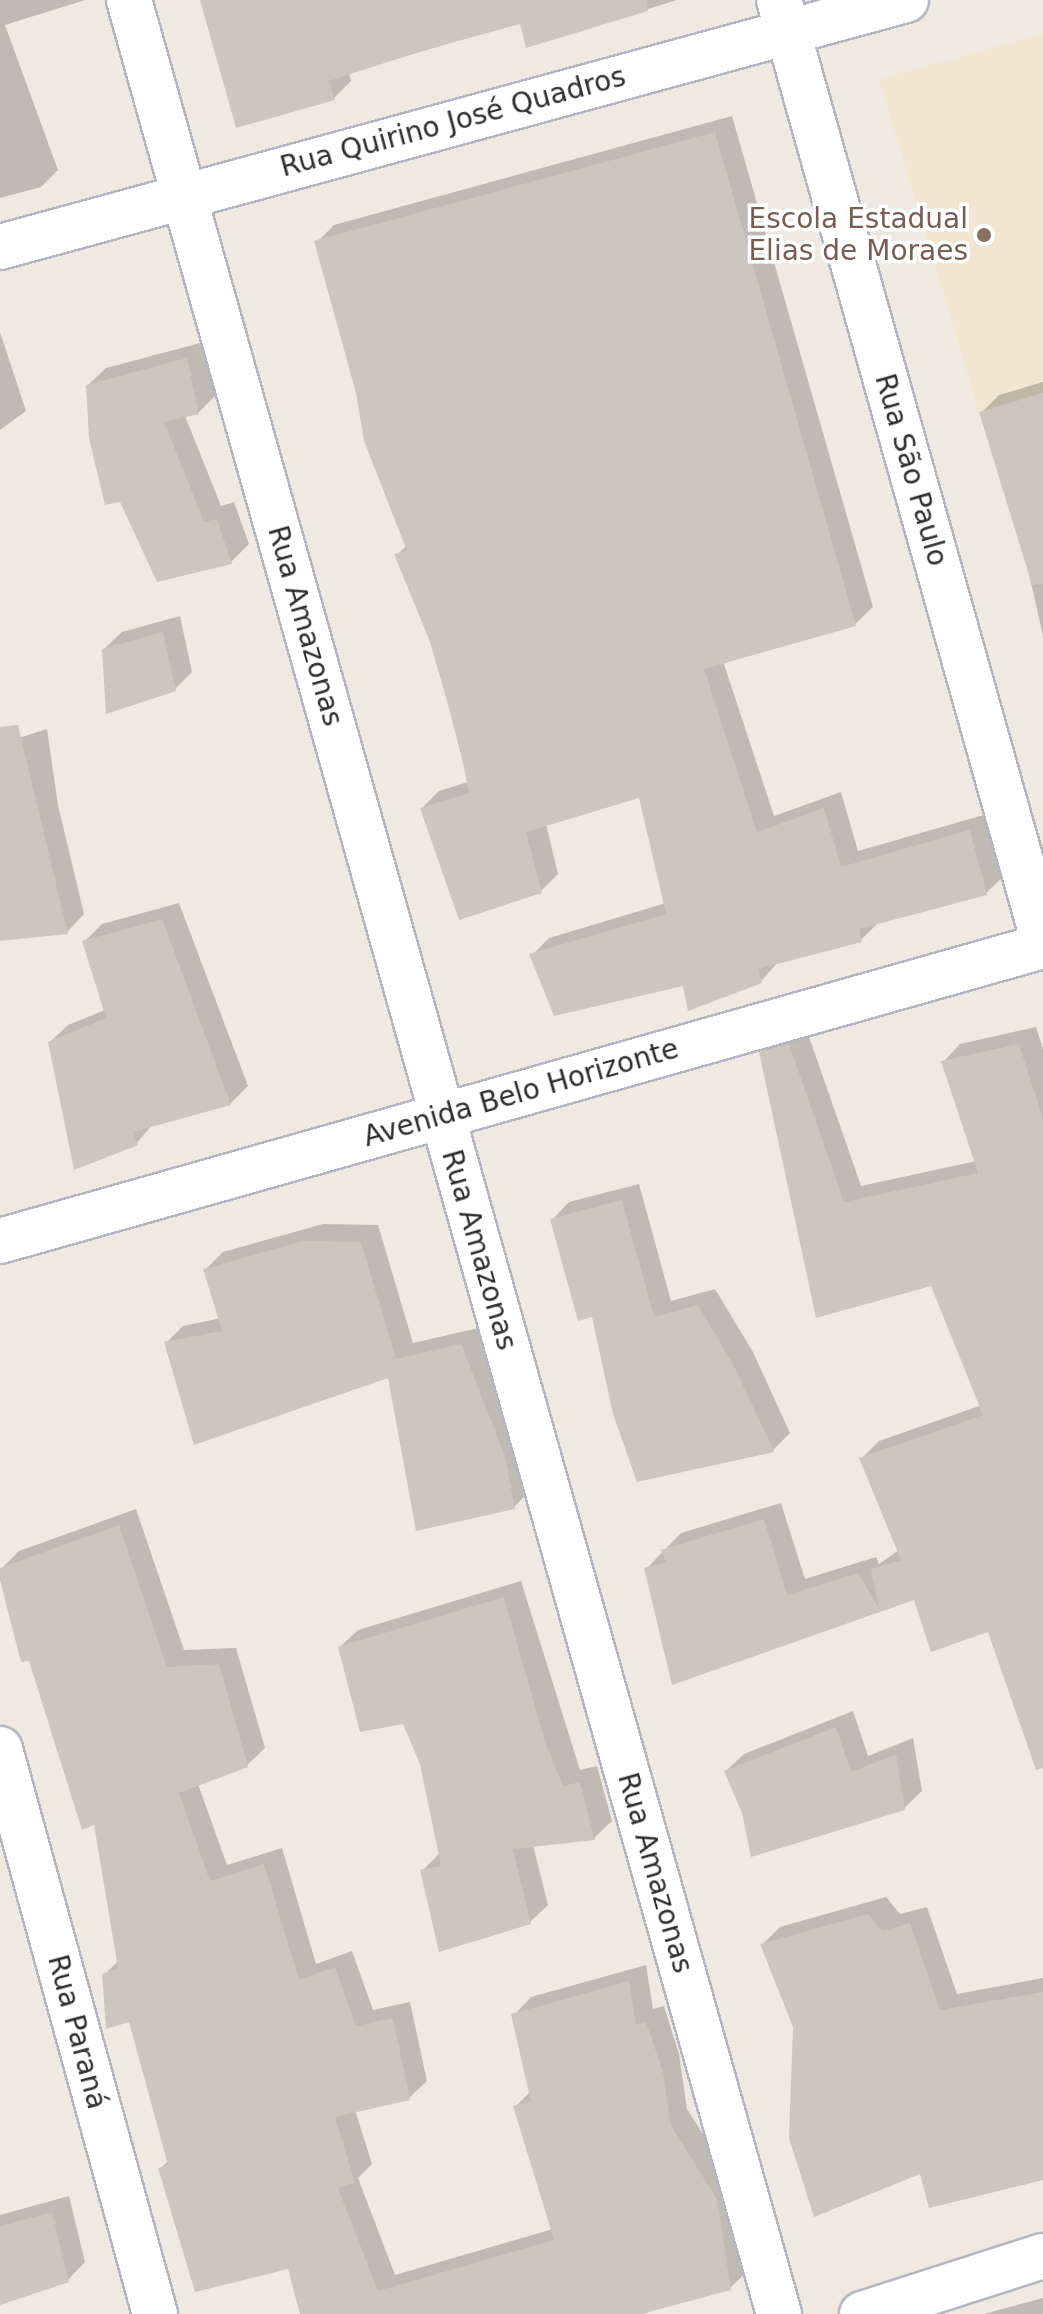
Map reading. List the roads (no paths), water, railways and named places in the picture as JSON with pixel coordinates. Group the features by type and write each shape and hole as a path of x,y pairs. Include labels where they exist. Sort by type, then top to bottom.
{"street":[{"name":"Rua Amazonas","path":"129,0 779,2314"},
{"name":"Rua Quirino José Quadros","path":"0,247 184,196 783,15 906,0"},
{"name":"Rua São Paulo","path":"783,15 1043,939"},
{"name":"Avenida Belo Horizonte","path":"0,1241 1043,946"},
{"name":"Rua Paraná","path":"0,1749 155,2314"},
{"path":"862,2314 1043,2256"}],"place":[{"name":"Escola Estadual Elias de Moraes","path":"984,235"}]}
